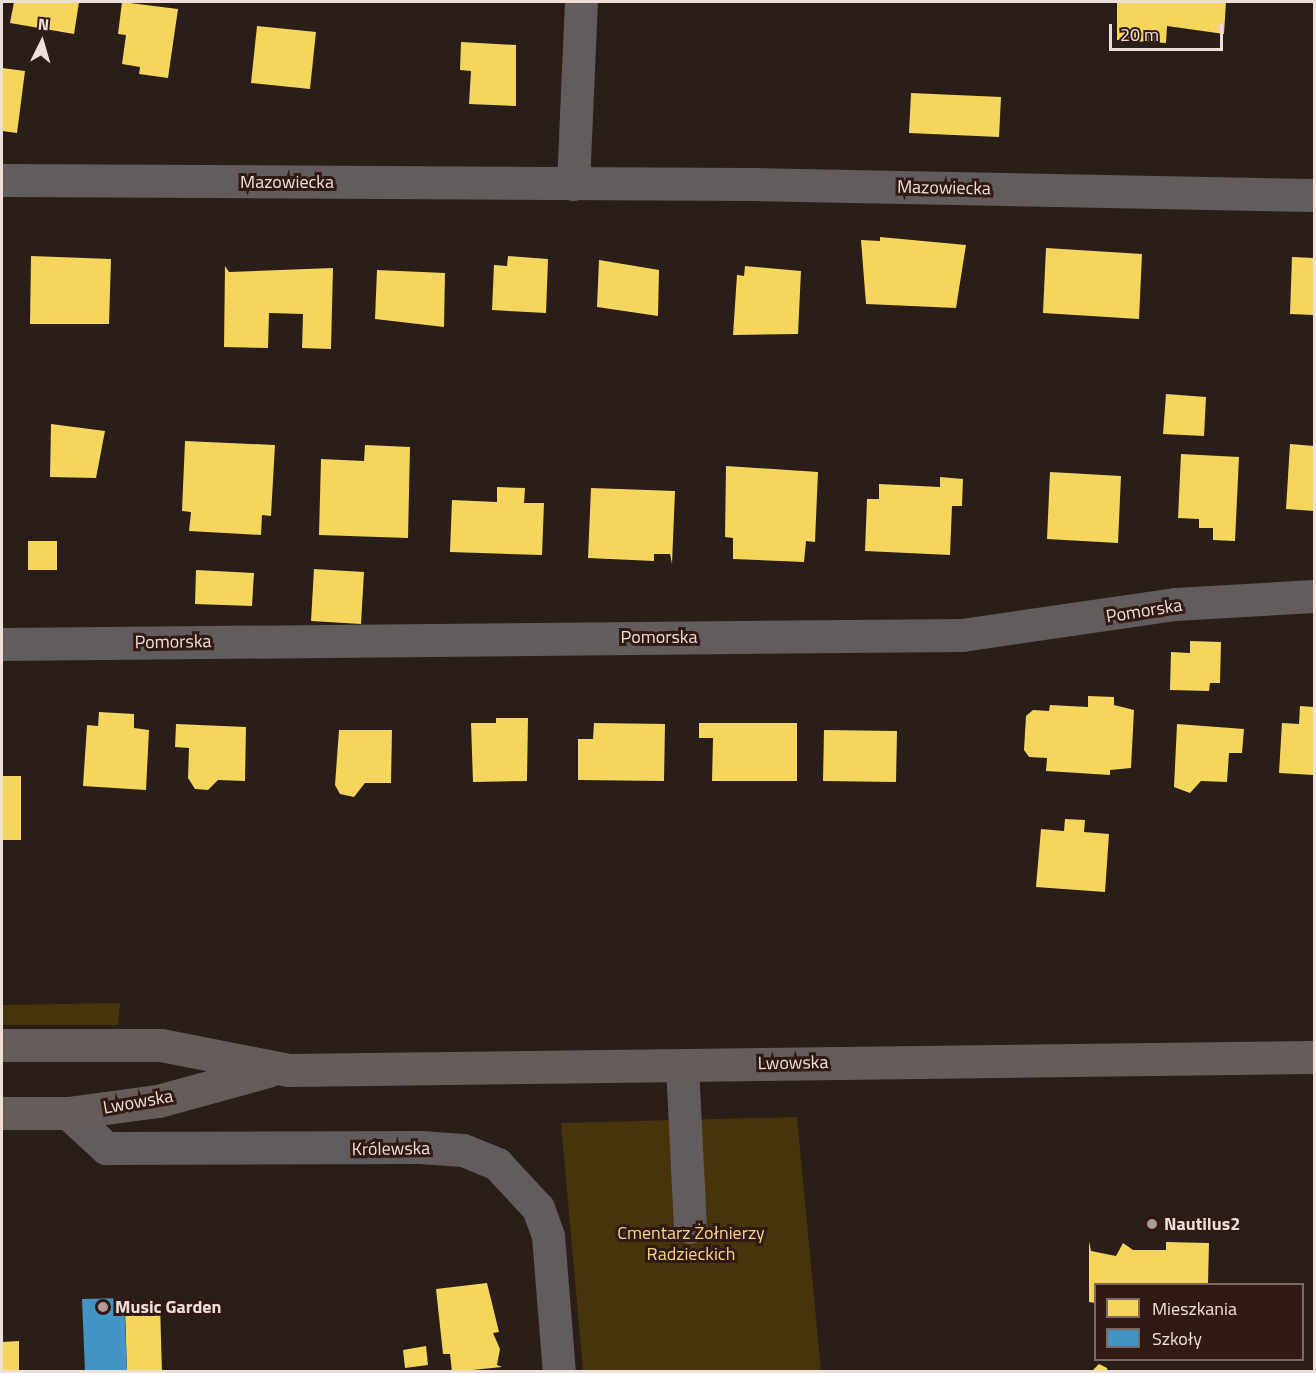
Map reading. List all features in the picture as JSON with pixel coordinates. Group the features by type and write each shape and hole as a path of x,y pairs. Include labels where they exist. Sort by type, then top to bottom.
{"main road":[{"name":"Lwowska","path":"2,1045 161,1045 272,1070 1314,1057"},
{"name":"Lwowska","path":"2,1113 68,1113 158,1101 272,1070"}],"street":[{"path":"573,184 581,2"},
{"name":"Mazowiecka","path":"2,180 573,184 1314,195"},
{"name":"Pomorska","path":"2,644 962,635 1175,604 1314,596"},
{"path":"682,1065 690,1227"},
{"name":"Królewska","path":"68,1113 106,1148 420,1147 463,1150 497,1164 538,1208 548,1236 559,1371"}],"green space":[{"path":"120,1003 118,1025 2,1025 2,1005"},
{"name":"Cmentarz Żołnierzy Radzieckich","path":"797,1117 821,1371 583,1371 561,1123"}],"building: Mieszkania":[{"path":"14,2 79,2 74,34 10,23"},
{"path":"122,2 178,9 168,78 139,74 140,67 122,64 126,35 118,34"},
{"path":"1117,2 1226,2 1224,34 1167,26 1166,43 1117,40"},
{"path":"257,26 316,32 310,89 251,83"},
{"path":"461,42 516,45 516,106 469,104 471,71 460,70"},
{"path":"2,68 25,71 17,133 2,131"},
{"path":"911,93 1001,97 999,137 909,133"},
{"path":"880,237 966,245 956,308 866,304 861,240 880,241"},
{"path":"1046,248 1142,254 1139,319 1043,313"},
{"path":"31,256 111,259 109,324 30,324"},
{"path":"508,256 548,259 546,313 492,310 494,265 507,266"},
{"path":"1292,257 1314,258 1314,315 1290,314"},
{"path":"599,260 659,270 658,316 597,307"},
{"path":"225,266 229,272 333,268 331,349 302,348 303,314 269,313 268,348 224,347"},
{"path":"745,266 801,271 798,334 733,335 737,275 744,276"},
{"path":"377,270 445,273 444,327 375,319"},
{"path":"1166,394 1206,397 1204,436 1163,434"},
{"path":"51,424 105,431 96,478 50,477"},
{"path":"185,441 275,445 271,516 262,515 261,535 189,531 191,512 182,511"},
{"path":"1290,444 1314,446 1314,511 1286,509"},
{"path":"365,445 410,447 408,538 319,535 321,459 364,461"},
{"path":"1181,454 1239,457 1235,541 1213,540 1213,528 1199,528 1199,519 1178,518"},
{"path":"726,466 818,472 815,542 806,541 804,562 733,559 733,538 725,537"},
{"path":"1050,472 1121,476 1118,543 1047,539"},
{"path":"940,477 963,479 962,506 952,506 950,555 865,551 867,499 879,499 879,484 940,487"},
{"path":"497,487 525,488 524,503 544,503 542,555 450,552 452,500 497,502"},
{"path":"591,488 675,491 672,564 670,554 654,554 654,561 588,558"},
{"path":"28,541 57,541 57,570 28,570"},
{"path":"314,569 364,572 361,624 311,621"},
{"path":"196,570 254,573 252,606 195,604"},
{"path":"1190,641 1221,642 1220,683 1210,683 1209,691 1170,690 1171,652 1190,653"},
{"path":"1088,696 1114,697 1114,705 1134,710 1131,768 1110,770 1110,775 1046,771 1047,758 1029,757 1024,750 1026,716 1033,710 1049,711 1050,705 1088,707"},
{"path":"1300,706 1314,707 1314,775 1279,773 1282,723 1299,724"},
{"path":"99,712 134,714 134,728 149,730 146,790 83,786 87,725 98,726"},
{"path":"496,718 528,718 527,781 473,782 471,723 496,723"},
{"path":"594,723 665,724 664,781 578,780 578,739 593,739"},
{"path":"699,723 797,723 797,781 712,781 713,738 699,738"},
{"path":"176,724 246,727 245,781 218,780 208,790 195,789 188,778 189,748 175,747"},
{"path":"1177,724 1244,729 1242,753 1229,753 1227,782 1201,781 1190,793 1174,787"},
{"path":"339,730 392,730 391,783 365,783 354,797 340,794 335,785"},
{"path":"824,730 897,731 896,782 823,781"},
{"path":"2,776 21,776 21,840 2,840"},
{"path":"1065,819 1085,820 1084,832 1109,834 1105,892 1036,887 1041,829 1064,831"},
{"path":"1089,1241 1091,1251 1116,1256 1123,1243 1133,1250 1166,1250 1166,1242 1209,1243 1208,1283 1094,1283 1094,1303 1089,1302"},
{"path":"487,1283 499,1332 493,1333 500,1349 497,1365 502,1367 452,1372 450,1354 443,1354 436,1289"},
{"path":"160,1305 162,1372 127,1372 125,1307"},
{"path":"19,1341 19,1372 2,1372 2,1342"},
{"path":"426,1346 428,1365 405,1368 403,1350"},
{"path":"1099,1364 1107,1368 1108,1372 1091,1372"}],"building: Szkoły":[{"path":"124,1298 127,1371 85,1372 82,1299"}],"place":[{"name":"Nautilus2","path":"1152,1224"},
{"name":"Music Garden","path":"103,1307"}]}
